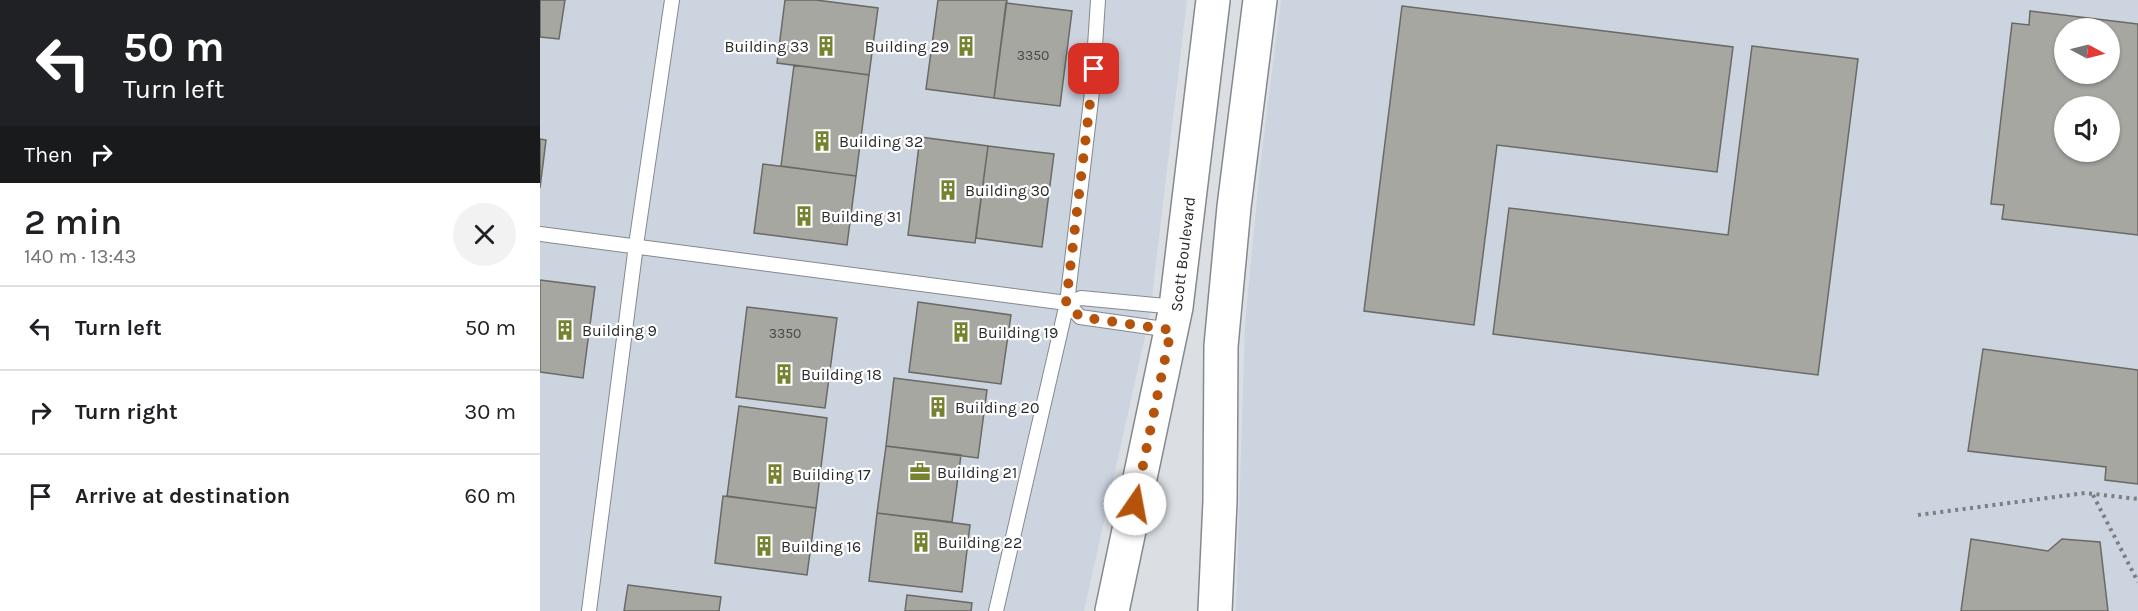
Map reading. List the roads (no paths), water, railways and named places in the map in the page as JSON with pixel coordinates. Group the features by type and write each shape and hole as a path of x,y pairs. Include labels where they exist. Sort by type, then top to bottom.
{"main road":[{"name":"Scott Boulevard","path":"1112,611 1173,319 1213,0"},
{"path":"1215,611 1220,501 1221,346 1234,207 1260,0"}],"lane":[{"path":"589,611 636,245 672,0"},
{"path":"996,611 1066,303 1092,92 1098,0"},
{"path":"540,234 1066,303 1081,298 1173,319"},
{"path":"1066,303 1080,317 1173,319"}],"place":[{"name":"Building 33","path":"826,46"},
{"name":"Building 29","path":"966,46"},
{"name":"Building 32","path":"822,141"},
{"name":"Building 30","path":"948,190"},
{"name":"Building 31","path":"804,216"},
{"name":"Building 9","path":"565,330"},
{"name":"Building 19","path":"961,332"},
{"name":"Building 18","path":"784,374"},
{"name":"Building 20","path":"938,407"},
{"name":"Building 21","path":"920,472"},
{"name":"Building 17","path":"775,474"},
{"name":"Building 22","path":"921,542"},
{"name":"Building 16","path":"764,546"}]}
